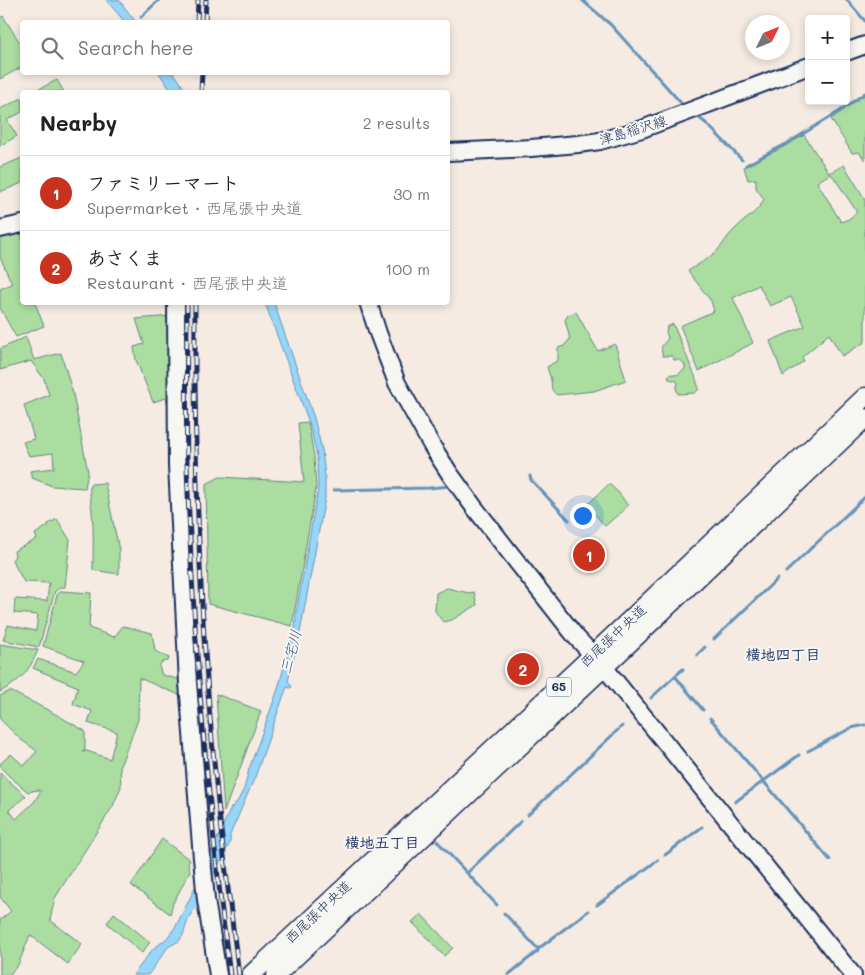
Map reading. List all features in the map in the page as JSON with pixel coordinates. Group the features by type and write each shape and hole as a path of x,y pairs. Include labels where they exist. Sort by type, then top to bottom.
{"main road":[{"name":"西尾張中央道","path":"276,975 865,397"},
{"name":"西尾張中央道","path":"251,975 865,418"}],"street":[{"path":"850,51 865,45"},
{"name":"津島稲沢線","path":"450,152 531,148 600,141 642,129 805,68"},
{"path":"0,229 20,224"},
{"path":"176,305 177,465 188,683 206,900 218,975"},
{"path":"369,305 397,383 450,474 576,637 598,661 853,975"}],"green space":[{"path":"3,16 20,43 20,68 0,79 0,18"},
{"path":"57,80 63,90 37,90"},
{"path":"864,95 865,160 859,152 852,153 831,119"},
{"path":"20,99 20,113 7,120 17,136 0,146 0,109"},
{"path":"804,135 829,173 844,165 865,199 865,342 842,356 829,334 802,357 804,361 783,376 770,341 805,326 791,297 770,306 759,285 733,298 753,343 699,371 680,326 714,311 711,301 688,271 717,251 732,232 755,212 764,199 756,188 756,179 748,180 744,167","holes":["830,174 857,212 849,219 841,222 817,182"]},
{"path":"20,159 20,184 0,192 0,167"},
{"path":"20,231 20,305 36,305 44,326 16,337 0,308 0,289 12,284 0,257 0,236"},
{"path":"576,312 598,351 615,344 626,380 594,391 557,395 552,390 547,367 558,360 558,348 564,346 570,339 565,320 568,315"},
{"path":"171,316 172,420 166,398 153,402 136,360 134,347 144,344 136,319"},
{"path":"673,324 695,376 699,389 695,393 678,394 676,388 677,381 669,379 668,376 671,374 677,375 685,369 685,364 674,360 672,356 663,356 661,350 668,338 667,327"},
{"path":"26,337 34,360 61,353 73,394 88,472 85,488 52,486 32,478 30,471 54,468 53,453 29,456 23,442 34,439 24,405 49,395 44,379 31,361 0,370 0,349"},
{"path":"308,422 314,456 316,488 292,626 208,604 206,484 220,477 304,482 298,423"},
{"path":"105,483 119,550 119,574 93,570 93,526 90,484"},
{"path":"609,484 619,493 628,506 605,526 587,505"},
{"path":"57,519 70,540 65,587 55,591 39,647 3,640 8,625 36,631 38,615 14,613 15,599 47,601 49,583 24,582 12,560 15,556 14,551 37,539 35,534"},
{"path":"447,588 469,593 474,592 477,605 452,620 443,622 435,611 436,593"},
{"path":"61,591 91,593 89,628 114,637 123,626 152,633 155,651 169,658 168,661 162,662 159,666 162,675 181,680 184,697 139,678 138,720 120,766 121,787 113,806 55,898 50,920 82,944 68,964 30,935 18,965 9,975 0,975 0,920 11,911 0,897 0,773 26,796 9,810 16,819 34,802 41,791 28,792 0,767 0,764 11,754 24,766 37,751 20,739 0,719 0,696 10,691 85,731 85,750 82,752 87,751 110,759 117,732 88,723 92,711 73,704 78,687 33,668 38,659 76,672 84,661 43,646 57,595"},
{"path":"0,644 38,650 23,675 0,692"},
{"path":"216,694 261,711 224,812"},
{"path":"162,839 190,860 188,862 190,871 173,903 170,914 131,885"},
{"path":"114,913 150,942 142,953 107,923"},
{"path":"421,914 453,948 444,956 412,922"}],"water":[{"path":"106,0 119,0 134,20 123,20"},
{"path":"160,75 175,75 185,90 171,90"},
{"name":"三宅川","path":"266,305 275,305 314,418 322,450 325,476 325,498 300,632 288,681 292,687 287,687 286,689 255,777 230,835 230,843 189,917 183,935 179,941 168,947 148,975 133,975 152,950 167,938 176,926 231,808 237,802 244,789 249,769 277,692 295,628 318,489 317,456 310,425"}],"waterway":[{"path":"141,17 159,0"},
{"path":"582,0 611,25 681,103"},
{"path":"847,0 865,21"},
{"path":"746,165 788,143 865,93"},
{"path":"697,116 742,160"},
{"path":"530,476 531,480 569,520"},
{"path":"334,490 450,486"},
{"path":"786,572 865,497"},
{"path":"714,639 777,579"},
{"path":"697,655 705,647"},
{"path":"675,676 683,669"},
{"path":"651,698 675,676 703,710"},
{"path":"710,718 830,860"},
{"path":"808,751 851,728 865,725"},
{"path":"528,815 622,726"},
{"path":"735,802 799,755"},
{"path":"467,873 521,821"},
{"path":"665,855 702,827"},
{"path":"437,841 497,905"},
{"path":"597,905 658,860"},
{"path":"504,913 538,949 588,911"},
{"path":"508,975 538,951 538,949"}],"railway":[{"path":"197,20 198,0"},
{"path":"205,20 206,0"},
{"path":"201,90 202,75"},
{"path":"187,305 187,468 194,613 209,795 230,975"},
{"path":"195,305 195,417 201,589 219,814 239,975"}],"place":[{"name":"ファミリーマート","path":"589,555"},
{"name":"あさくま","path":"523,669"}],"district":[{"name":"横地四丁目","path":"783,655"},
{"name":"横地五丁目","path":"382,843"}]}
